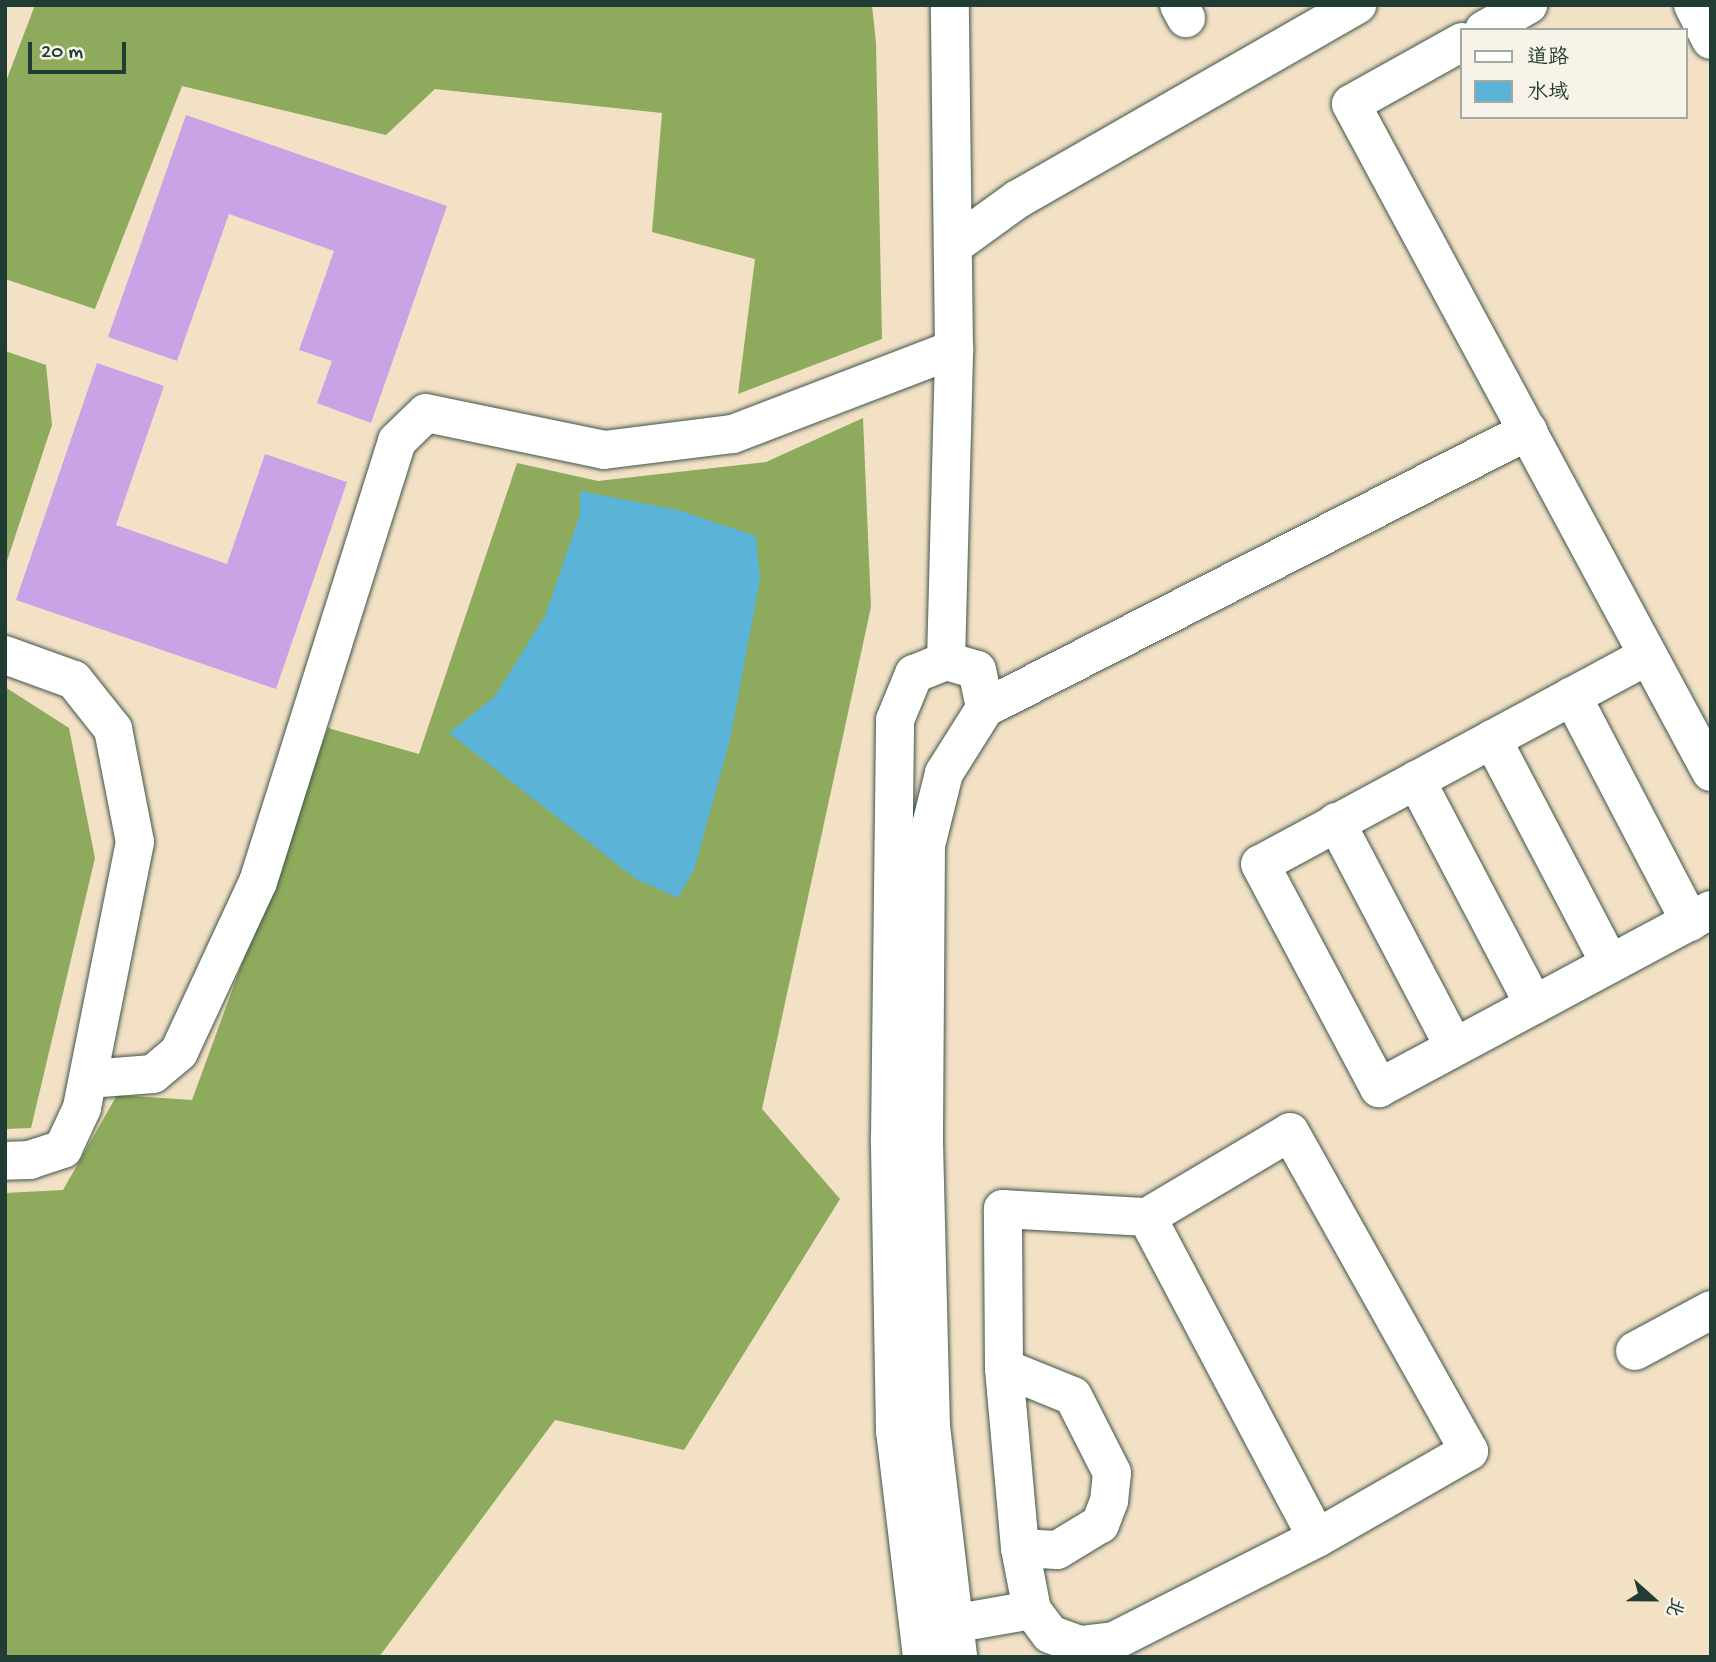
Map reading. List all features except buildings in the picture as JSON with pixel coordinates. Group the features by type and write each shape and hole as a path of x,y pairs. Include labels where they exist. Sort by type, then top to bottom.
{"street":[{"path":"946,661 954,349 950,5"},
{"path":"953,246 1017,199 1357,5"},
{"path":"1488,28 1528,5"},
{"path":"1693,5 1711,40"},
{"path":"1460,43 1351,104 1711,772"},
{"path":"88,1079 153,1074 179,1052 258,882 397,441 426,413 604,450 733,434 954,349"},
{"path":"1032,1610 955,1640 930,1426 924,1142 926,845 944,773 985,708 1528,432"},
{"path":"5,654 74,680 113,729 135,842 82,1108 63,1149 30,1160 5,1161"},
{"path":"1572,696 1700,916 1379,1088 1260,864 1336,822 1416,780 1572,696 1647,656"},
{"path":"922,1657 915,1618 895,1432 890,1137 895,720 914,674 946,661 977,670 985,708"},
{"path":"1492,739 1610,964"},
{"path":"1416,780 1534,1005"},
{"path":"1336,822 1454,1047"},
{"path":"1290,1132 1469,1451 1317,1538 1114,1641 1080,1645 1051,1634 1032,1610 1020,1548 1004,1368 1003,1209 1147,1217 1290,1132"},
{"path":"1147,1217 1317,1538"},
{"path":"1634,1351 1711,1310"},
{"path":"1004,1368 1073,1395 1112,1473 1109,1502 1100,1524 1057,1550 1020,1548"}],"green space":[{"path":"35,5 872,5 876,43 882,339 738,394 755,259 652,232 662,113 435,89 386,135 182,86 95,309 5,279 5,84"},
{"path":"5,351 46,365 52,425 5,567"},
{"path":"863,418 871,607 762,1109 840,1199 684,1450 555,1420 379,1657 5,1657 5,1193 63,1190 117,1095 192,1100 328,728 419,754 517,463 598,481 766,462"},
{"path":"5,687 69,728 95,858 31,1128 5,1129"}],"water":[{"path":"580,491 678,510 756,536 760,579 730,740 694,870 678,898 636,879 449,733 495,696 545,616 580,514"}]}
